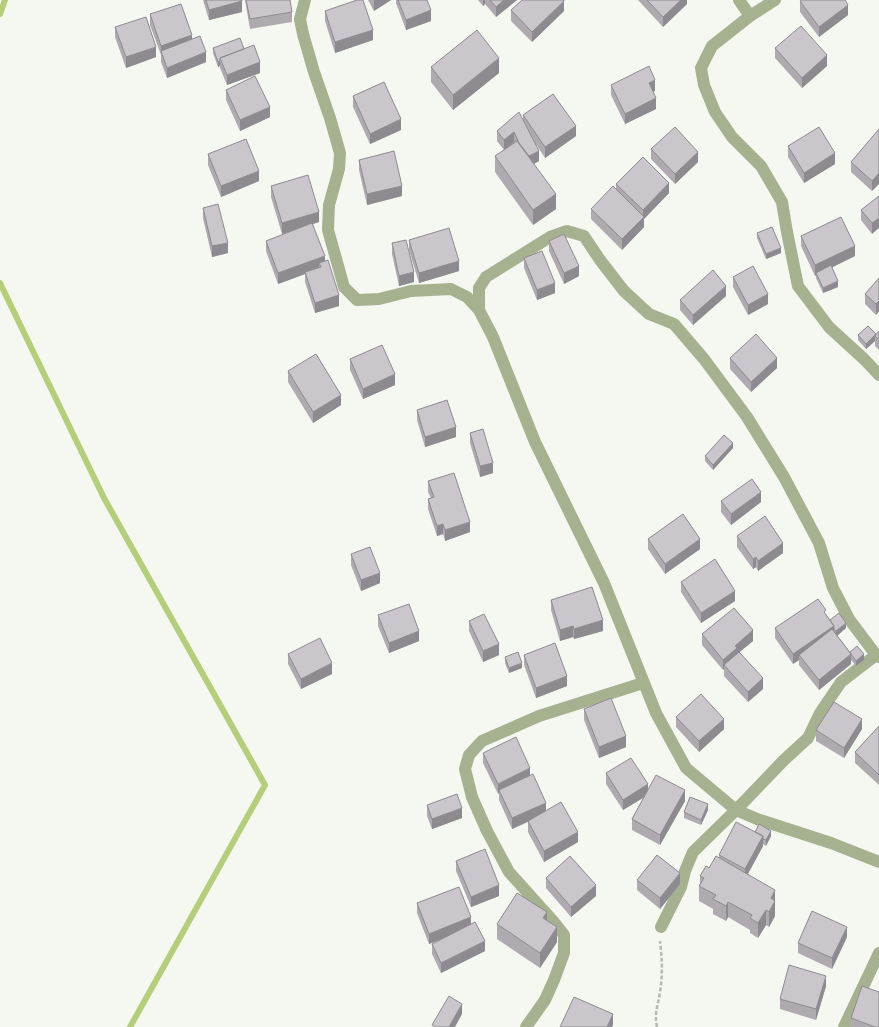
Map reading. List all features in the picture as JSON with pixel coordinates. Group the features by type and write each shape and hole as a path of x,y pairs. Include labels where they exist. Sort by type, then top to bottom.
{"street":[{"path":"305,0 300,19 303,34 340,153 339,169 329,205 328,230 344,287 357,300 379,299 411,292 451,289 466,297 479,310 494,337 535,442 604,583 656,713 686,768 736,810 757,819 831,843 879,862"},
{"path":"739,0 750,16"},
{"path":"775,0 750,16 712,46 702,68 704,85 715,112 732,137 761,166 782,202 798,286 829,327 865,360 879,376"},
{"path":"479,310 479,288 486,277 550,237 566,231 584,236 624,291 649,314 674,324 704,359 746,417 784,477 819,543 832,588 850,620 877,656 841,682 820,713 808,738 783,761 693,852 685,871 681,887 661,927"},
{"path":"526,1027 545,1000 554,980 564,953 564,935 508,872 490,838 472,797 465,769 469,755 482,741 539,716 643,683"},
{"path":"844,1027 879,952"}],"path":[{"path":"658,1027 655,1017 660,993 663,965 660,940 661,927"}],"building":[{"path":"206,0 242,0 242,1 209,10"},
{"path":"246,0 290,0 292,12 250,19"},
{"path":"357,0 363,0 373,30 335,42 325,11"},
{"path":"398,0 427,0 431,10 406,20"},
{"path":"490,0 504,0 496,7"},
{"path":"522,0 564,1 532,32 511,10"},
{"path":"647,0 681,0 663,17"},
{"path":"845,0 848,5 819,27 800,1"},
{"path":"181,4 192,35 161,46 150,14"},
{"path":"146,17 156,47 126,57 115,27"},
{"path":"801,26 827,55 802,78 775,48"},
{"path":"477,30 499,58 453,95 431,67"},
{"path":"200,36 206,52 167,68 161,51"},
{"path":"240,38 244,49 220,58 220,61 218,62 213,48"},
{"path":"254,45 260,62 227,75 220,58"},
{"path":"649,66 655,80 649,83 656,98 625,114 611,85"},
{"path":"255,76 270,107 240,120 226,90"},
{"path":"384,82 401,119 370,134 353,96"},
{"path":"553,94 576,126 545,147 523,115"},
{"path":"519,112 539,151 529,156 519,143 514,132 504,140 497,131"},
{"path":"675,127 698,152 675,174 651,149"},
{"path":"819,127 835,153 804,173 788,146"},
{"path":"879,129 879,173 872,181 851,162"},
{"path":"246,139 259,171 221,186 208,154"},
{"path":"517,141 556,194 533,210 495,156"},
{"path":"394,151 402,186 367,194 359,160"},
{"path":"643,157 669,183 643,210 616,184"},
{"path":"308,175 319,212 282,223 271,186"},
{"path":"613,186 644,217 622,239 591,209"},
{"path":"879,196 879,218 872,223 861,210"},
{"path":"218,204 228,243 212,246 203,208"},
{"path":"841,217 855,246 815,265 801,236"},
{"path":"312,223 325,256 278,273 266,241"},
{"path":"772,227 781,248 766,254 757,233"},
{"path":"449,228 459,261 419,273 409,240"},
{"path":"564,234 579,266 564,273 549,241"},
{"path":"406,240 414,272 399,276 392,243"},
{"path":"542,251 555,283 537,290 524,258"},
{"path":"328,260 339,295 315,303 305,272 321,267 319,263"},
{"path":"831,265 838,281 823,288 816,273"},
{"path":"753,266 768,294 748,305 733,277"},
{"path":"713,270 726,286 693,315 680,300"},
{"path":"879,278 879,301 876,304 865,294"},
{"path":"868,326 876,334 866,344 858,335"},
{"path":"879,331 879,340 875,336"},
{"path":"756,334 777,358 751,382 730,358"},
{"path":"382,345 395,374 363,389 350,359"},
{"path":"316,354 341,395 313,412 288,371"},
{"path":"447,400 456,427 425,437 417,410"},
{"path":"483,429 493,463 480,466 470,433"},
{"path":"724,435 733,443 713,465 705,456"},
{"path":"454,473 470,522 445,530 443,524 437,526 428,499 434,497 428,481"},
{"path":"752,479 761,492 731,514 721,501"},
{"path":"683,514 700,539 665,564 648,539"},
{"path":"765,516 783,543 758,561 756,557 753,559 737,536"},
{"path":"370,547 380,573 361,580 351,554"},
{"path":"715,559 735,591 701,613 681,582"},
{"path":"592,587 603,620 574,629 573,626 560,630 551,600"},
{"path":"818,599 826,610 824,612 834,626 793,654 775,628"},
{"path":"409,604 419,631 389,643 378,615"},
{"path":"734,608 753,630 735,646 737,648 723,660 702,634"},
{"path":"839,613 846,623 836,631 830,620"},
{"path":"484,614 499,644 483,651 469,621"},
{"path":"832,629 851,654 819,680 799,655"},
{"path":"320,638 332,663 301,679 288,654"},
{"path":"555,643 567,676 536,688 524,655"},
{"path":"857,646 864,654 856,661 850,652"},
{"path":"518,652 522,663 509,668 505,657"},
{"path":"739,652 763,678 748,692 724,665"},
{"path":"701,694 724,719 699,741 676,717"},
{"path":"611,698 626,736 599,747 584,709"},
{"path":"834,702 862,719 844,748 816,730"},
{"path":"879,726 879,775 855,752"},
{"path":"516,737 530,768 498,784 483,753"},
{"path":"631,758 648,784 623,800 606,773"},
{"path":"533,774 546,803 512,818 499,790"},
{"path":"656,775 685,790 660,835 632,819"},
{"path":"457,794 462,808 432,819 427,805"},
{"path":"690,797 708,804 701,820 684,812"},
{"path":"561,802 578,832 544,851 528,821"},
{"path":"736,822 763,836 745,869 719,855"},
{"path":"759,824 771,831 766,840 763,839 763,836 755,832"},
{"path":"485,849 499,885 471,897 456,861"},
{"path":"657,855 680,873 660,898 637,880"},
{"path":"570,856 596,885 571,907 546,878"},
{"path":"716,856 775,890 771,898 775,901 769,912 766,910 758,923 750,918 752,915 728,902 726,906 713,899 716,895 699,886 704,878 700,876 706,866 709,868"},
{"path":"459,887 471,917 429,934 417,903"},
{"path":"517,893 547,912 543,918 557,927 540,953 497,924"},
{"path":"812,911 847,927 832,958 798,943"},
{"path":"475,922 485,941 441,963 432,944"},
{"path":"789,965 826,976 816,1009 780,999"},
{"path":"862,986 879,992 879,1027 875,1027 851,1018"},
{"path":"449,996 462,1004 449,1027 435,1027 432,1025"},
{"path":"574,997 613,1014 607,1027 560,1027"}],"waterway":[{"path":"0,14 5,0"},
{"path":"0,283 104,498 265,785 130,1027"}]}
